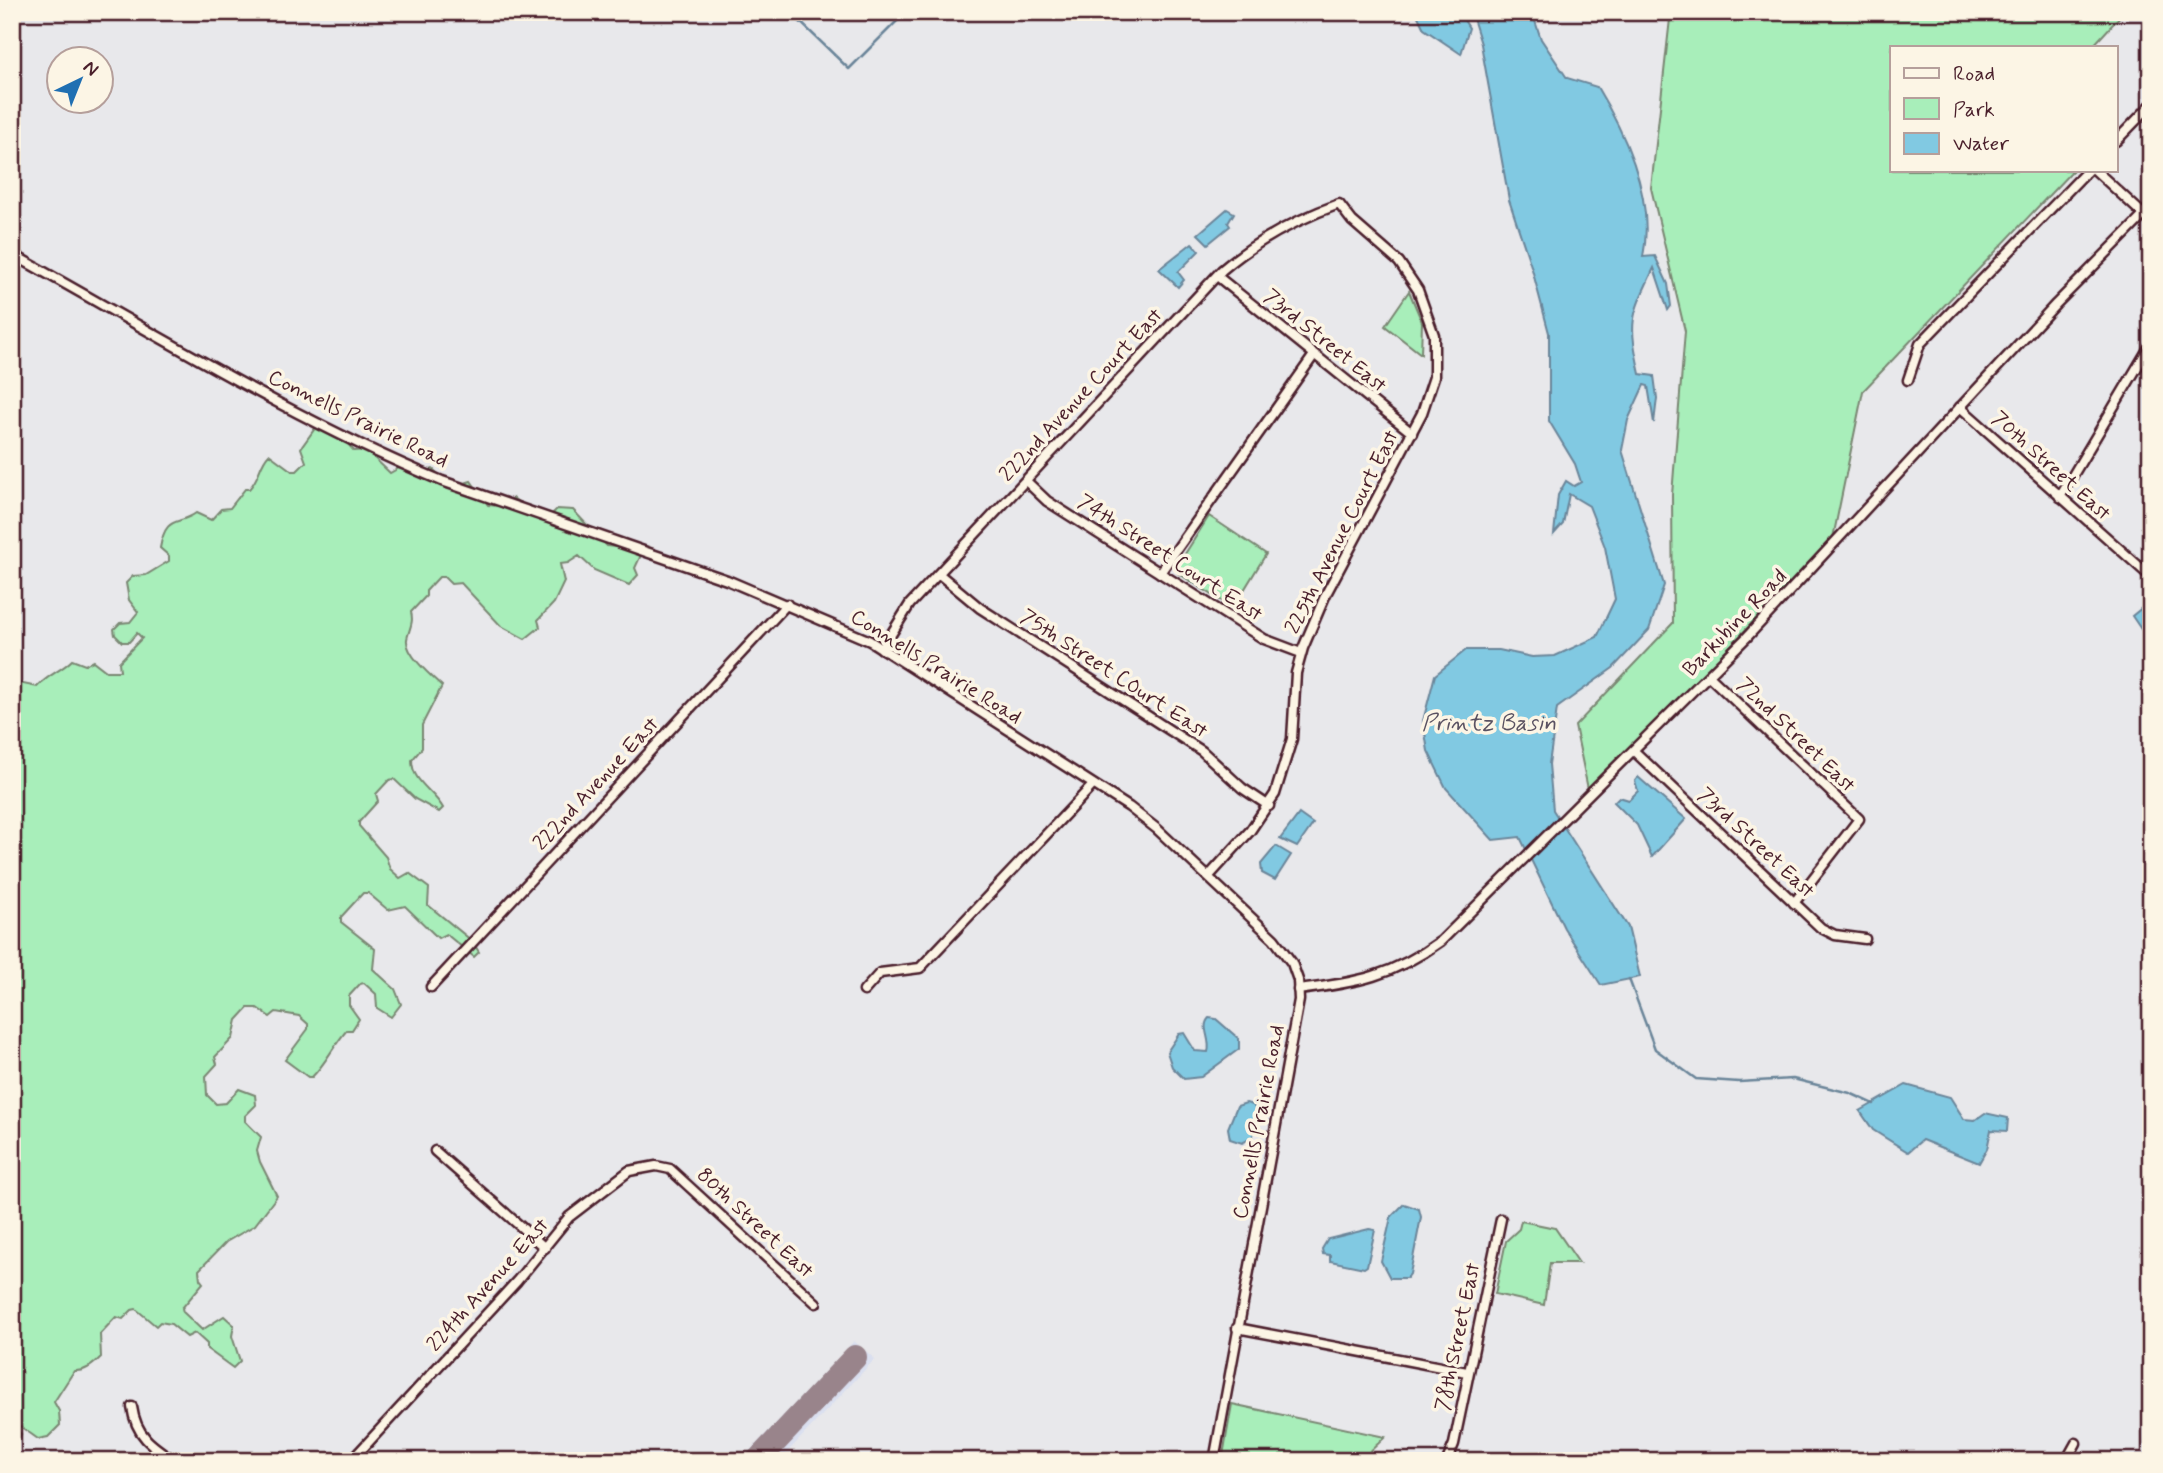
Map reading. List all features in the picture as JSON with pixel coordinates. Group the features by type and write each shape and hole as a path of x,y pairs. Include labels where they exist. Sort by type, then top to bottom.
{"street":[{"path":"2118,139 2151,105"},
{"path":"1908,380 1920,344 2086,172"},
{"path":"2097,172 2144,215"},
{"name":"222nd Avenue Court East","path":"882,649 904,614 939,574 1217,276 1264,238 1291,223 1339,204 1352,221 1388,251 1408,274 1426,306 1436,349"},
{"name":"Barkubine Road","path":"1298,990 1346,985 1382,975 1414,961 1441,941 1709,676 1960,407 2151,208"},
{"name":"Connells Prairie Road","path":"12,254 296,411 400,464 727,580 787,604 882,649 1129,807 1209,876 1274,939 1292,963 1298,990 1293,1040 1214,1461"},
{"name":"73rd Street East","path":"1217,276 1412,433"},
{"path":"2060,497 2151,344"},
{"name":"225th Avenue Court East","path":"1209,876 1269,806 1287,761 1301,653 1326,594 1412,433 1431,389 1436,349"},
{"path":"1160,573 1314,355"},
{"name":"70th Street East","path":"1960,407 2151,577"},
{"name":"74th Street Court East","path":"1026,481 1047,501 1264,639 1301,653"},
{"name":"75th Street COurt East","path":"939,574 980,608 1202,751 1242,788 1269,806"},
{"name":"222nd Avenue East","path":"431,987 787,604"},
{"name":"72nd Street East","path":"1709,676 1858,819 1794,903"},
{"name":"73rd Street East","path":"1634,751 1821,928 1835,934 1865,939"},
{"path":"864,991 880,973 920,968 1093,785"},
{"path":"435,1151 545,1248"},
{"name":"224th Avenue East","path":"351,1461 545,1248 569,1217 629,1171 656,1166 670,1169"},
{"name":"80th Street East","path":"670,1169 816,1303"},
{"name":"78th Street East","path":"1447,1461 1454,1444 1501,1219"},
{"path":"1237,1328 1467,1372"},
{"path":"132,1407 134,1421 144,1439 175,1461"},
{"path":"2066,1461 2076,1443"}],"shaded area":[{"path":"854,1341 875,1359 779,1461 740,1461"}],"green space":[{"path":"1686,12 2124,12 2093,46 1890,46 1890,172 2071,172 1863,391 1833,538 1589,794 1575,726 1673,623 1672,495 1685,331 1651,188 1670,19"},
{"path":"1409,291 1422,322 1421,354 1385,326"},
{"path":"316,427 340,435 354,451 366,450 390,473 399,468 415,474 433,469 452,487 471,481 488,505 501,506 513,498 534,514 548,518 557,509 573,510 607,546 633,549 641,555 635,568 638,575 629,585 594,570 579,556 568,563 560,564 564,582 554,603 538,620 540,627 525,639 501,626 461,583 451,584 444,577 439,577 411,612 412,623 407,645 420,664 442,686 422,725 422,748 412,760 413,768 419,780 443,808 439,812 415,799 394,779 389,780 376,794 378,801 359,822 359,826 386,857 390,869 400,878 409,873 429,888 428,905 472,941 479,952 474,957 446,934 438,938 405,906 388,910 368,893 363,893 341,917 341,922 375,949 373,969 395,989 401,1004 391,1017 377,1008 376,994 364,983 360,984 349,996 349,1005 359,1019 352,1030 347,1030 342,1036 312,1077 308,1077 285,1060 308,1029 308,1024 299,1016 276,1012 270,1017 257,1008 248,1008 237,1020 233,1038 215,1057 217,1064 206,1076 207,1095 216,1104 226,1103 239,1089 255,1095 256,1105 245,1116 245,1121 261,1137 257,1151 277,1196 255,1225 226,1242 199,1270 203,1283 182,1308 202,1330 224,1316 234,1325 232,1336 240,1361 233,1368 207,1349 207,1344 195,1333 187,1337 171,1324 160,1322 156,1326 136,1309 123,1319 116,1317 100,1334 101,1357 85,1369 74,1371 54,1402 59,1411 60,1425 48,1437 38,1439 17,1424 16,1429 21,1434 14,1450 19,1454 17,1461 12,1461 12,690 19,683 37,687 72,660 85,665 93,661 106,671 120,671 119,662 142,638 137,633 129,642 122,642 115,635 114,629 120,623 130,622 138,612 129,600 126,583 133,576 146,575 169,561 169,556 160,548 169,525 196,513 211,520 221,509 230,508 245,489 253,485 269,454 292,471 297,471 306,462 301,448"},
{"path":"1209,516 1266,554 1233,608 1178,573 1176,568"},
{"path":"1521,1221 1555,1228 1579,1263 1550,1263 1544,1305 1495,1294 1506,1241 1519,1229"},
{"path":"1232,1404 1385,1437 1360,1461 1222,1461"}],"water":[{"path":"1416,12 1459,12 1469,28 1461,54 1424,29"},
{"name":"Printz Basin","path":"1471,12 1532,12 1541,39 1567,78 1597,87 1627,147 1641,190 1646,235 1643,257 1655,256 1668,284 1671,306 1668,310 1654,268 1636,309 1633,330 1640,374 1654,376 1657,398 1654,423 1648,386 1644,385 1628,420 1622,450 1664,585 1649,630 1613,668 1557,708 1549,764 1553,810 1628,927 1640,977 1601,985 1564,928 1520,837 1493,840 1446,788 1428,751 1423,721 1435,675 1466,650 1499,650 1532,657 1555,656 1597,637 1615,599 1605,547 1589,506 1569,494 1563,524 1554,534 1558,495 1566,481 1574,486 1581,482 1575,464 1549,421 1549,333 1532,269 1509,200 1481,44"},
{"path":"1227,209 1234,213 1228,223 1230,226 1208,244 1198,234"},
{"path":"1192,243 1199,251 1178,272 1184,280 1178,287 1159,269"},
{"path":"2143,607 2151,610 2151,644 2132,616"},
{"path":"1638,777 1686,819 1652,857 1637,825 1614,802 1619,797 1629,800 1638,791 1635,781"},
{"path":"1299,814 1313,824 1297,847 1280,839"},
{"path":"1276,846 1291,855 1275,880 1262,873 1261,864"},
{"path":"1209,1018 1216,1019 1239,1039 1239,1049 1201,1077 1184,1079 1172,1067 1167,1052 1179,1034 1184,1033 1195,1051 1208,1052 1206,1025"},
{"path":"1906,1085 1950,1097 1964,1119 1975,1120 1985,1113 2008,1118 2007,1131 1991,1130 1987,1149 1979,1163 1922,1140 1908,1152 1873,1130 1860,1111"},
{"path":"1246,1103 1253,1105 1259,1115 1252,1138 1242,1143 1230,1139 1228,1128 1237,1106"},
{"path":"1404,1204 1419,1209 1421,1217 1410,1274 1407,1278 1390,1278 1381,1261 1391,1217"},
{"path":"1369,1229 1375,1230 1367,1266 1364,1268 1330,1261 1330,1255 1323,1254 1322,1249 1328,1239"}],"waterway":[{"path":"790,12 849,69 906,12"},
{"path":"1629,979 1655,1049 1696,1079 1739,1082 1793,1079 1850,1093 1874,1104"}],"taxiway":[{"path":"757,1461 855,1357"}]}
